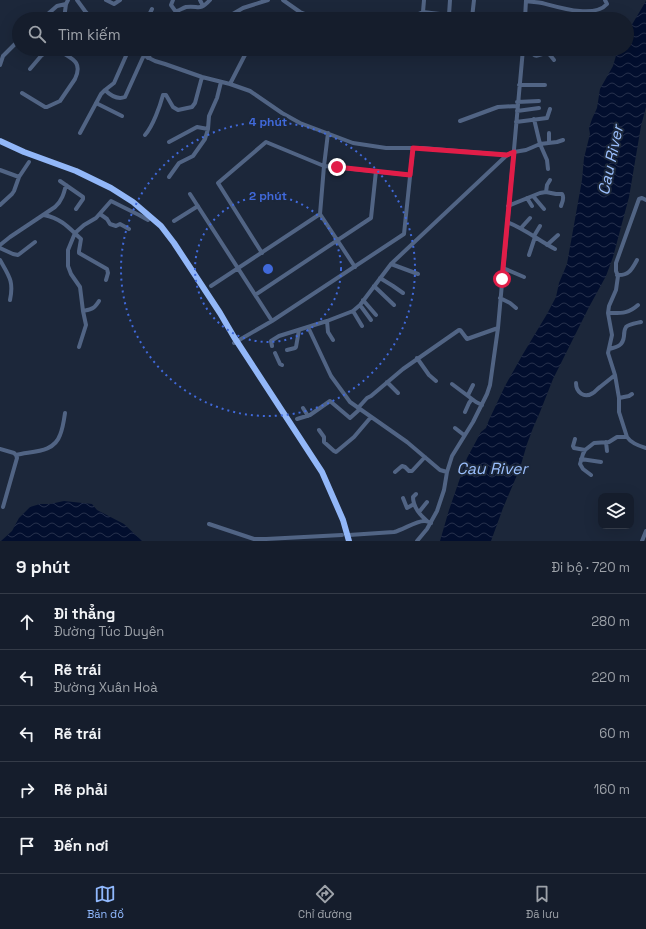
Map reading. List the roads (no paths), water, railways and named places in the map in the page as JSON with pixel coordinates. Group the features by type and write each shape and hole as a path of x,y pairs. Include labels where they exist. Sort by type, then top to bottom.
{"highway":[{"path":"0,141 112,188 148,214 170,237 220,313 236,342"},
{"path":"0,145 108,189 145,214 165,235 236,342 319,474 348,539"}],"street":[{"path":"77,0 86,12"},
{"path":"106,0 114,4 120,0"},
{"path":"177,0 172,1 171,4 176,12 187,7 197,8 203,6 210,0"},
{"path":"200,0 203,6"},
{"path":"236,12 243,8 268,0"},
{"path":"283,0 300,12"},
{"path":"423,12 424,0"},
{"path":"448,12 450,0"},
{"path":"473,12 474,0"},
{"path":"525,12 526,0 575,11 588,11 596,10 605,6 607,4 605,0"},
{"path":"540,3 546,0"},
{"path":"50,12 57,6 67,2"},
{"path":"65,12 67,2"},
{"path":"0,65 3,56 12,47"},
{"path":"30,69 41,56"},
{"path":"22,93 45,107 60,101 77,76 78,66 76,62 67,56"},
{"path":"80,134 96,103 105,90 114,83 127,56"},
{"path":"105,90 111,95 119,98 125,97 146,56 202,77 250,91 282,114 300,123 353,143 386,148 413,148 507,155"},
{"path":"230,84 244,56"},
{"path":"418,541 437,511 452,456 473,422 490,385 498,328 522,56"},
{"path":"551,56 554,60"},
{"path":"145,135 152,123 163,95 166,95 173,107 178,110 192,107 195,103 202,77"},
{"path":"169,177 179,163 193,156 205,139 208,130 209,116 217,98 221,82"},
{"path":"519,86 545,85"},
{"path":"517,106 539,101"},
{"path":"96,103 122,116"},
{"path":"460,121 498,106 539,108"},
{"path":"516,122 547,118 550,109"},
{"path":"534,120 540,144 548,163 548,169"},
{"path":"169,142 197,127 208,130"},
{"path":"328,133 320,214 354,267"},
{"path":"549,133 549,143"},
{"path":"272,346 271,342 278,337 354,311 391,264 507,155 526,150 540,144 554,143 563,140"},
{"path":"262,253 218,183 266,142 324,166 410,175"},
{"path":"236,342 272,321 404,234 413,148"},
{"path":"0,204 12,194 19,177 29,162"},
{"path":"0,170 19,177"},
{"path":"255,295 371,218 376,171"},
{"path":"546,192 547,185 550,180"},
{"path":"60,181 83,197 76,209"},
{"path":"35,242 18,255 13,254 0,246 13,235 50,211 59,203 66,185"},
{"path":"508,206 546,192 562,194 563,201 561,206"},
{"path":"190,194 272,321"},
{"path":"533,196 544,209"},
{"path":"527,198 532,206"},
{"path":"646,200 642,198 639,199 616,261 616,290 609,306 608,313 612,335 608,353 615,375 619,398 618,412 629,440 646,448"},
{"path":"79,347 86,324 80,287 71,274 68,266 68,250 75,233 84,225 96,218 111,201 148,220"},
{"path":"174,222 198,206"},
{"path":"100,214 107,219 110,224 116,226 120,224 129,229"},
{"path":"211,286 320,214"},
{"path":"44,215 59,220 82,239 79,251 80,253 107,269 108,273 106,280"},
{"path":"521,228 530,218"},
{"path":"507,222 521,228 555,249"},
{"path":"529,255 534,236 540,226"},
{"path":"547,245 558,235"},
{"path":"0,260 6,269 12,284 10,300"},
{"path":"617,275 627,274 637,260"},
{"path":"391,264 418,274"},
{"path":"503,268 524,276"},
{"path":"380,278 403,293"},
{"path":"374,286 394,305"},
{"path":"500,298 516,308"},
{"path":"363,300 376,315"},
{"path":"83,311 94,308 99,301"},
{"path":"360,305 371,320"},
{"path":"608,313 626,312 638,305"},
{"path":"354,311 362,326"},
{"path":"327,321 328,332 333,340"},
{"path":"608,350 622,344 627,326 641,322"},
{"path":"308,327 331,376 350,402 407,442 440,470 447,472"},
{"path":"297,419 312,414 330,401 350,418 367,398 417,358 458,330 460,330 468,339 498,328"},
{"path":"287,350 296,347 299,330"},
{"path":"275,353 280,364 282,365"},
{"path":"417,358 436,382"},
{"path":"576,383 578,392 585,396 592,394 615,375"},
{"path":"387,382 398,393"},
{"path":"452,384 482,404"},
{"path":"468,395 473,385"},
{"path":"619,398 632,394"},
{"path":"465,412 472,398"},
{"path":"303,408 308,416"},
{"path":"0,449 16,455 42,450 52,446 56,443 60,435 65,413"},
{"path":"319,430 324,438 324,442 336,452 354,437 371,417"},
{"path":"455,428 464,435"},
{"path":"591,475 581,466 581,459 585,450 594,443 611,441 617,437 627,437"},
{"path":"575,439 573,446 574,448 585,450"},
{"path":"606,442 606,452"},
{"path":"3,507 17,458 16,455"},
{"path":"395,472 402,466 409,471 412,471 425,457"},
{"path":"581,459 601,462"},
{"path":"416,494 412,498 414,504 419,512 429,522"},
{"path":"403,498 407,508 414,504"},
{"path":"419,512 428,502"},
{"path":"348,539 398,531 422,521 429,522"},
{"path":"209,524 254,539 342,535"},
{"path":"642,541 646,531"}],"water":[{"name":"Cau River","path":"646,1 646,107 641,126 629,197 613,257 606,276 553,379 491,541 440,541 467,458 481,432 486,428 505,386 556,297 559,283 567,264 582,180 584,158 590,134 589,128 597,108 600,89 613,66 616,56 634,56 634,21"},
{"path":"64,501 92,504 97,510 124,524 142,541 1,541 12,531 19,518 30,507 40,504 50,504"}]}
